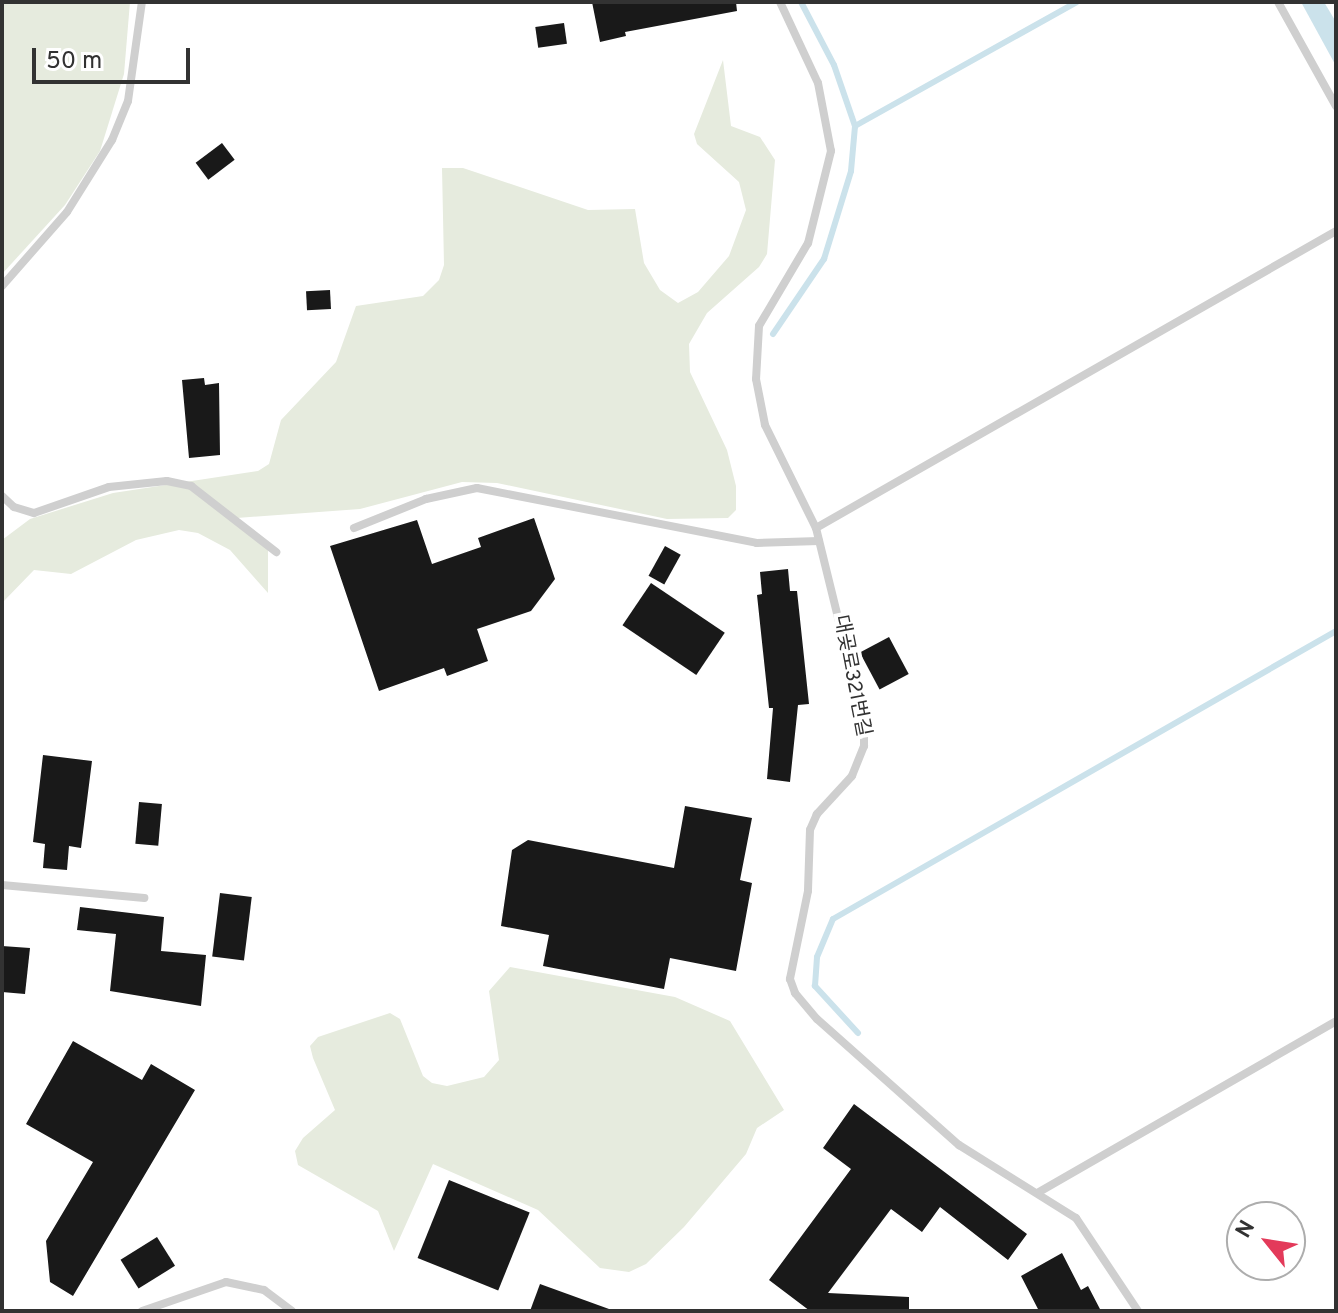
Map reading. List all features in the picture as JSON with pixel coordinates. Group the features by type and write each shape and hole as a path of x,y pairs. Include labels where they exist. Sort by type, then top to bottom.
{"lane":[{"path":"2,286 67,212 112,140 128,101 142,2"},
{"name":"대곶로321번길","path":"780,2 818,83 831,151 808,243 759,326 756,379 765,425 816,528 860,709 864,746 852,776 817,814 810,830 808,891 790,979 817,1019 959,1145 1039,1192 1090,1233 1138,1311"},
{"path":"1278,2 1336,106"},
{"path":"816,528 1336,231"},
{"path":"2,496 14,507 34,513 109,487 167,481 191,486 276,552"},
{"path":"354,528 426,499 477,488 757,543 819,541"},
{"path":"2,885 144,898"},
{"path":"1039,1192 1336,1021"},
{"path":"142,1311 226,1282 264,1290 292,1311"}],"shaded area":[{"path":"2,2 130,2 124,74 100,151 65,205 2,274"},
{"path":"723,60 731,126 760,137 775,160 767,254 759,267 707,313 689,344 690,372 727,450 736,486 736,510 728,518 667,519 497,483 462,482 360,509 237,518 268,546 268,593 230,550 198,533 179,530 136,540 71,574 34,570 2,603 2,540 30,519 113,493 258,471 269,464 281,420 336,362 356,306 423,296 439,280 444,265 442,168 463,168 588,210 635,209 644,263 660,290 678,303 698,292 729,256 746,210 739,182 697,144 694,134"},
{"path":"510,967 675,997 730,1021 784,1110 757,1128 746,1154 684,1227 646,1264 629,1272 600,1268 538,1210 433,1164 394,1251 378,1211 298,1165 295,1151 303,1138 335,1110 310,1046 318,1037 390,1013 400,1019 423,1076 432,1083 447,1086 484,1077 499,1060 489,991"}],"water":[{"path":"1301,2 1324,2 1336,22 1336,66"}],"building":[{"path":"592,2 736,2 737,11 625,32 626,36 600,42"},
{"path":"564,23 567,44 538,48 535,27"},
{"path":"222,143 235,160 208,180 196,163"},
{"path":"330,290 331,309 307,310 306,291"},
{"path":"204,378 205,385 219,383 220,455 189,458 182,380"},
{"path":"534,518 555,579 531,611 477,629 488,661 447,676 444,668 379,691 330,546 417,520 432,564 481,547 478,538"},
{"path":"665,546 681,555 664,584 649,576"},
{"path":"788,569 790,591 797,591 809,704 798,705 790,782 767,779 773,708 769,708 757,595 762,594 760,572"},
{"path":"651,583 725,633 696,675 622,625"},
{"path":"889,637 909,674 880,690 860,652"},
{"path":"43,755 92,761 81,848 69,846 67,870 43,868 45,844 33,842"},
{"path":"139,802 162,804 158,846 135,844"},
{"path":"685,806 752,818 740,880 752,883 736,971 670,958 664,989 543,966 549,935 501,926 512,850 528,840 674,868"},
{"path":"220,893 252,897 244,960 212,957"},
{"path":"80,907 164,917 161,951 206,955 201,1006 110,991 116,934 77,930"},
{"path":"2,946 30,948 25,994 2,992"},
{"path":"73,1041 142,1080 151,1064 195,1090 73,1296 50,1282 46,1241 93,1162 26,1124"},
{"path":"854,1104 1027,1234 1008,1260 940,1207 922,1232 891,1209 828,1293 909,1297 909,1311 810,1311 769,1280 851,1169 823,1148"},
{"path":"449,1180 530,1213 498,1290 418,1258"},
{"path":"157,1237 175,1266 139,1289 121,1260"},
{"path":"1062,1253 1081,1290 1088,1286 1101,1311 1039,1311 1021,1276"},
{"path":"540,1284 609,1309 609,1311 530,1311"}],"waterway":[{"path":"801,2 834,65 855,126"},
{"path":"773,334 824,259 851,171 855,126 1077,2"},
{"path":"858,1033 815,986 817,957 833,919 1336,631"}]}
